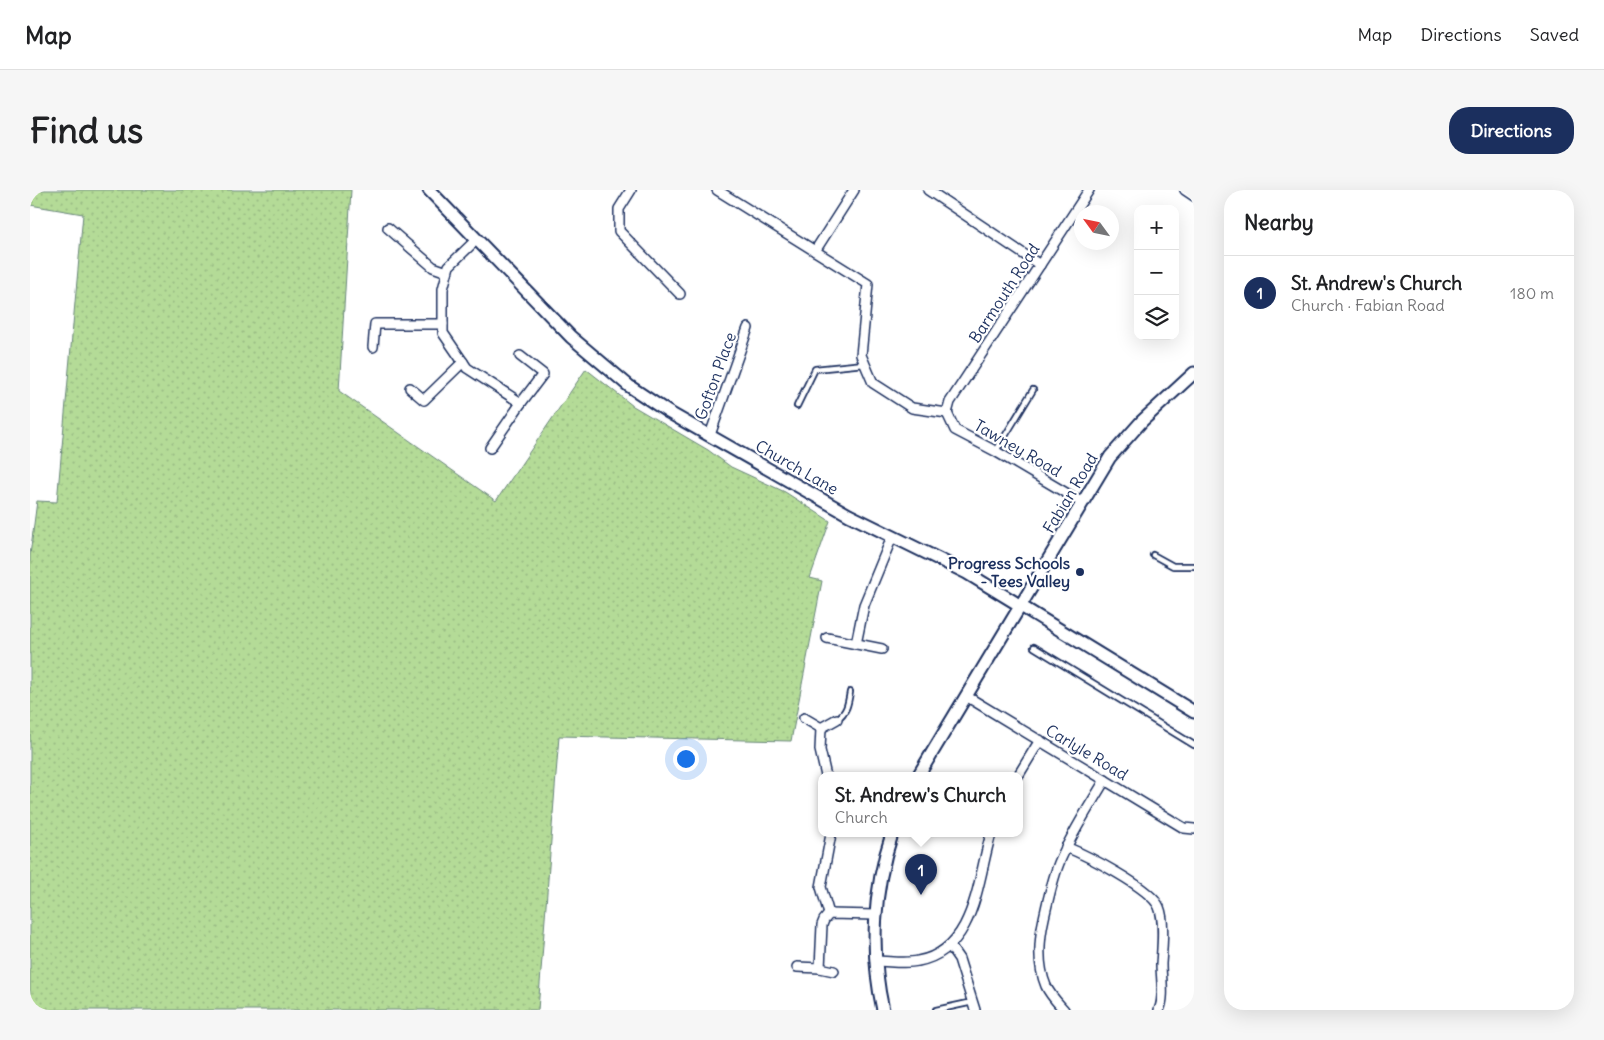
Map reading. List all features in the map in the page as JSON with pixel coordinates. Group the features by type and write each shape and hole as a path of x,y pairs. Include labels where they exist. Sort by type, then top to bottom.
{"street":[{"name":"Church Lane","path":"430,190 571,337 629,386 668,412 849,515 944,560 1194,712"},
{"path":"631,190 619,209 619,231 680,294"},
{"path":"716,190 868,284 861,355 873,383 912,408 947,413"},
{"path":"815,251 854,190"},
{"path":"928,190 1040,265"},
{"name":"Barmouth Road","path":"947,413 950,402 1089,190"},
{"path":"1185,190 1194,196"},
{"path":"388,228 433,267 447,272"},
{"path":"477,239 449,266 443,289 443,333 467,368 521,403"},
{"path":"373,347 375,324 443,324"},
{"name":"Gofton Place","path":"710,435 748,328"},
{"path":"490,448 543,374 520,356"},
{"path":"410,388 424,400 463,362"},
{"name":"Fabian Road","path":"920,772 1110,457 1142,421 1194,373"},
{"name":"Tawney Road","path":"947,413 955,430 995,451 1083,503"},
{"path":"856,644 864,605 892,537"},
{"path":"827,638 882,649"},
{"name":"Carlyle Road","path":"966,696 1184,828 1194,829"},
{"path":"804,718 821,728"},
{"path":"821,728 837,719"},
{"path":"821,728 821,759 825,772"},
{"path":"1020,772 1040,740"},
{"path":"1064,1010 1052,997 1040,966 1042,927 1050,890 1066,847 1105,780"},
{"path":"820,968 822,925 829,914 821,887 830,837"},
{"path":"883,1010 876,961 876,915 879,883 891,837"},
{"path":"876,961 915,962 929,958 950,946 965,924 971,910 990,837"},
{"path":"1066,847 1093,860 1148,894 1159,906 1162,944 1161,1000 1159,1010"},
{"path":"829,914 876,915"},
{"path":"950,946 959,958 974,1006"},
{"path":"797,967 834,971"}],"lane":[{"path":"797,406 814,369 864,364"},
{"path":"995,451 1033,390"},
{"path":"1153,555 1173,566 1194,566"},
{"path":"1034,647 1194,745"},
{"path":"837,719 844,714 847,708 850,692"},
{"path":"936,1010 974,1006"}],"green space":[{"path":"30,190 351,190 339,391 496,501 586,369 633,406 708,450 731,467 785,492 830,521 810,578 822,581 791,741 559,736 538,1010 30,1010 30,555 37,501 57,502 83,214 30,205"}],"place":[{"name":"Progress Schools - Tees Valley","path":"1080,572"},
{"name":"St. Andrew's Church","path":"921,895"}]}
